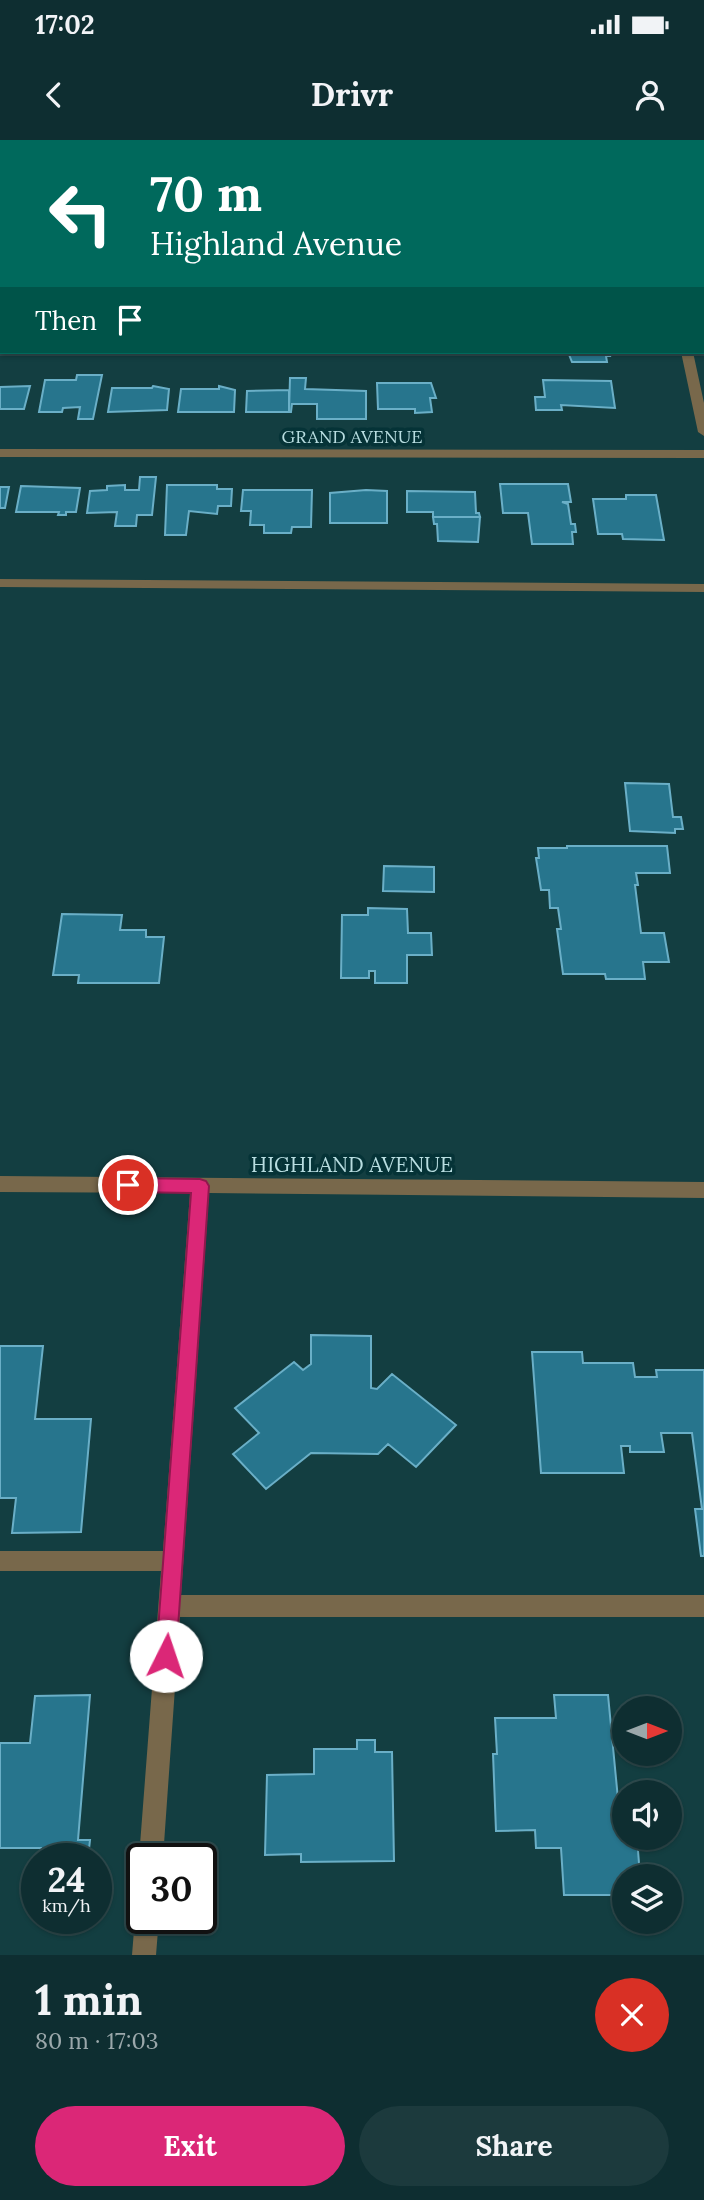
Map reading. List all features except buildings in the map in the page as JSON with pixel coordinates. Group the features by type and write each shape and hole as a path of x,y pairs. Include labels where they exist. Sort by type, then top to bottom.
{"street":[{"path":"687,354 704,429"},
{"name":"GRAND AVENUE","path":"0,453 704,454"},
{"path":"0,583 704,588"},
{"name":"HIGHLAND AVENUE","path":"0,1184 704,1189"},
{"path":"152,1843 200,1186"},
{"path":"0,1561 173,1561"},
{"path":"170,1606 704,1606"},
{"path":"144,1955 146,1934"}],"route":[{"path":"128,1185 200,1186 166,1656"}]}
